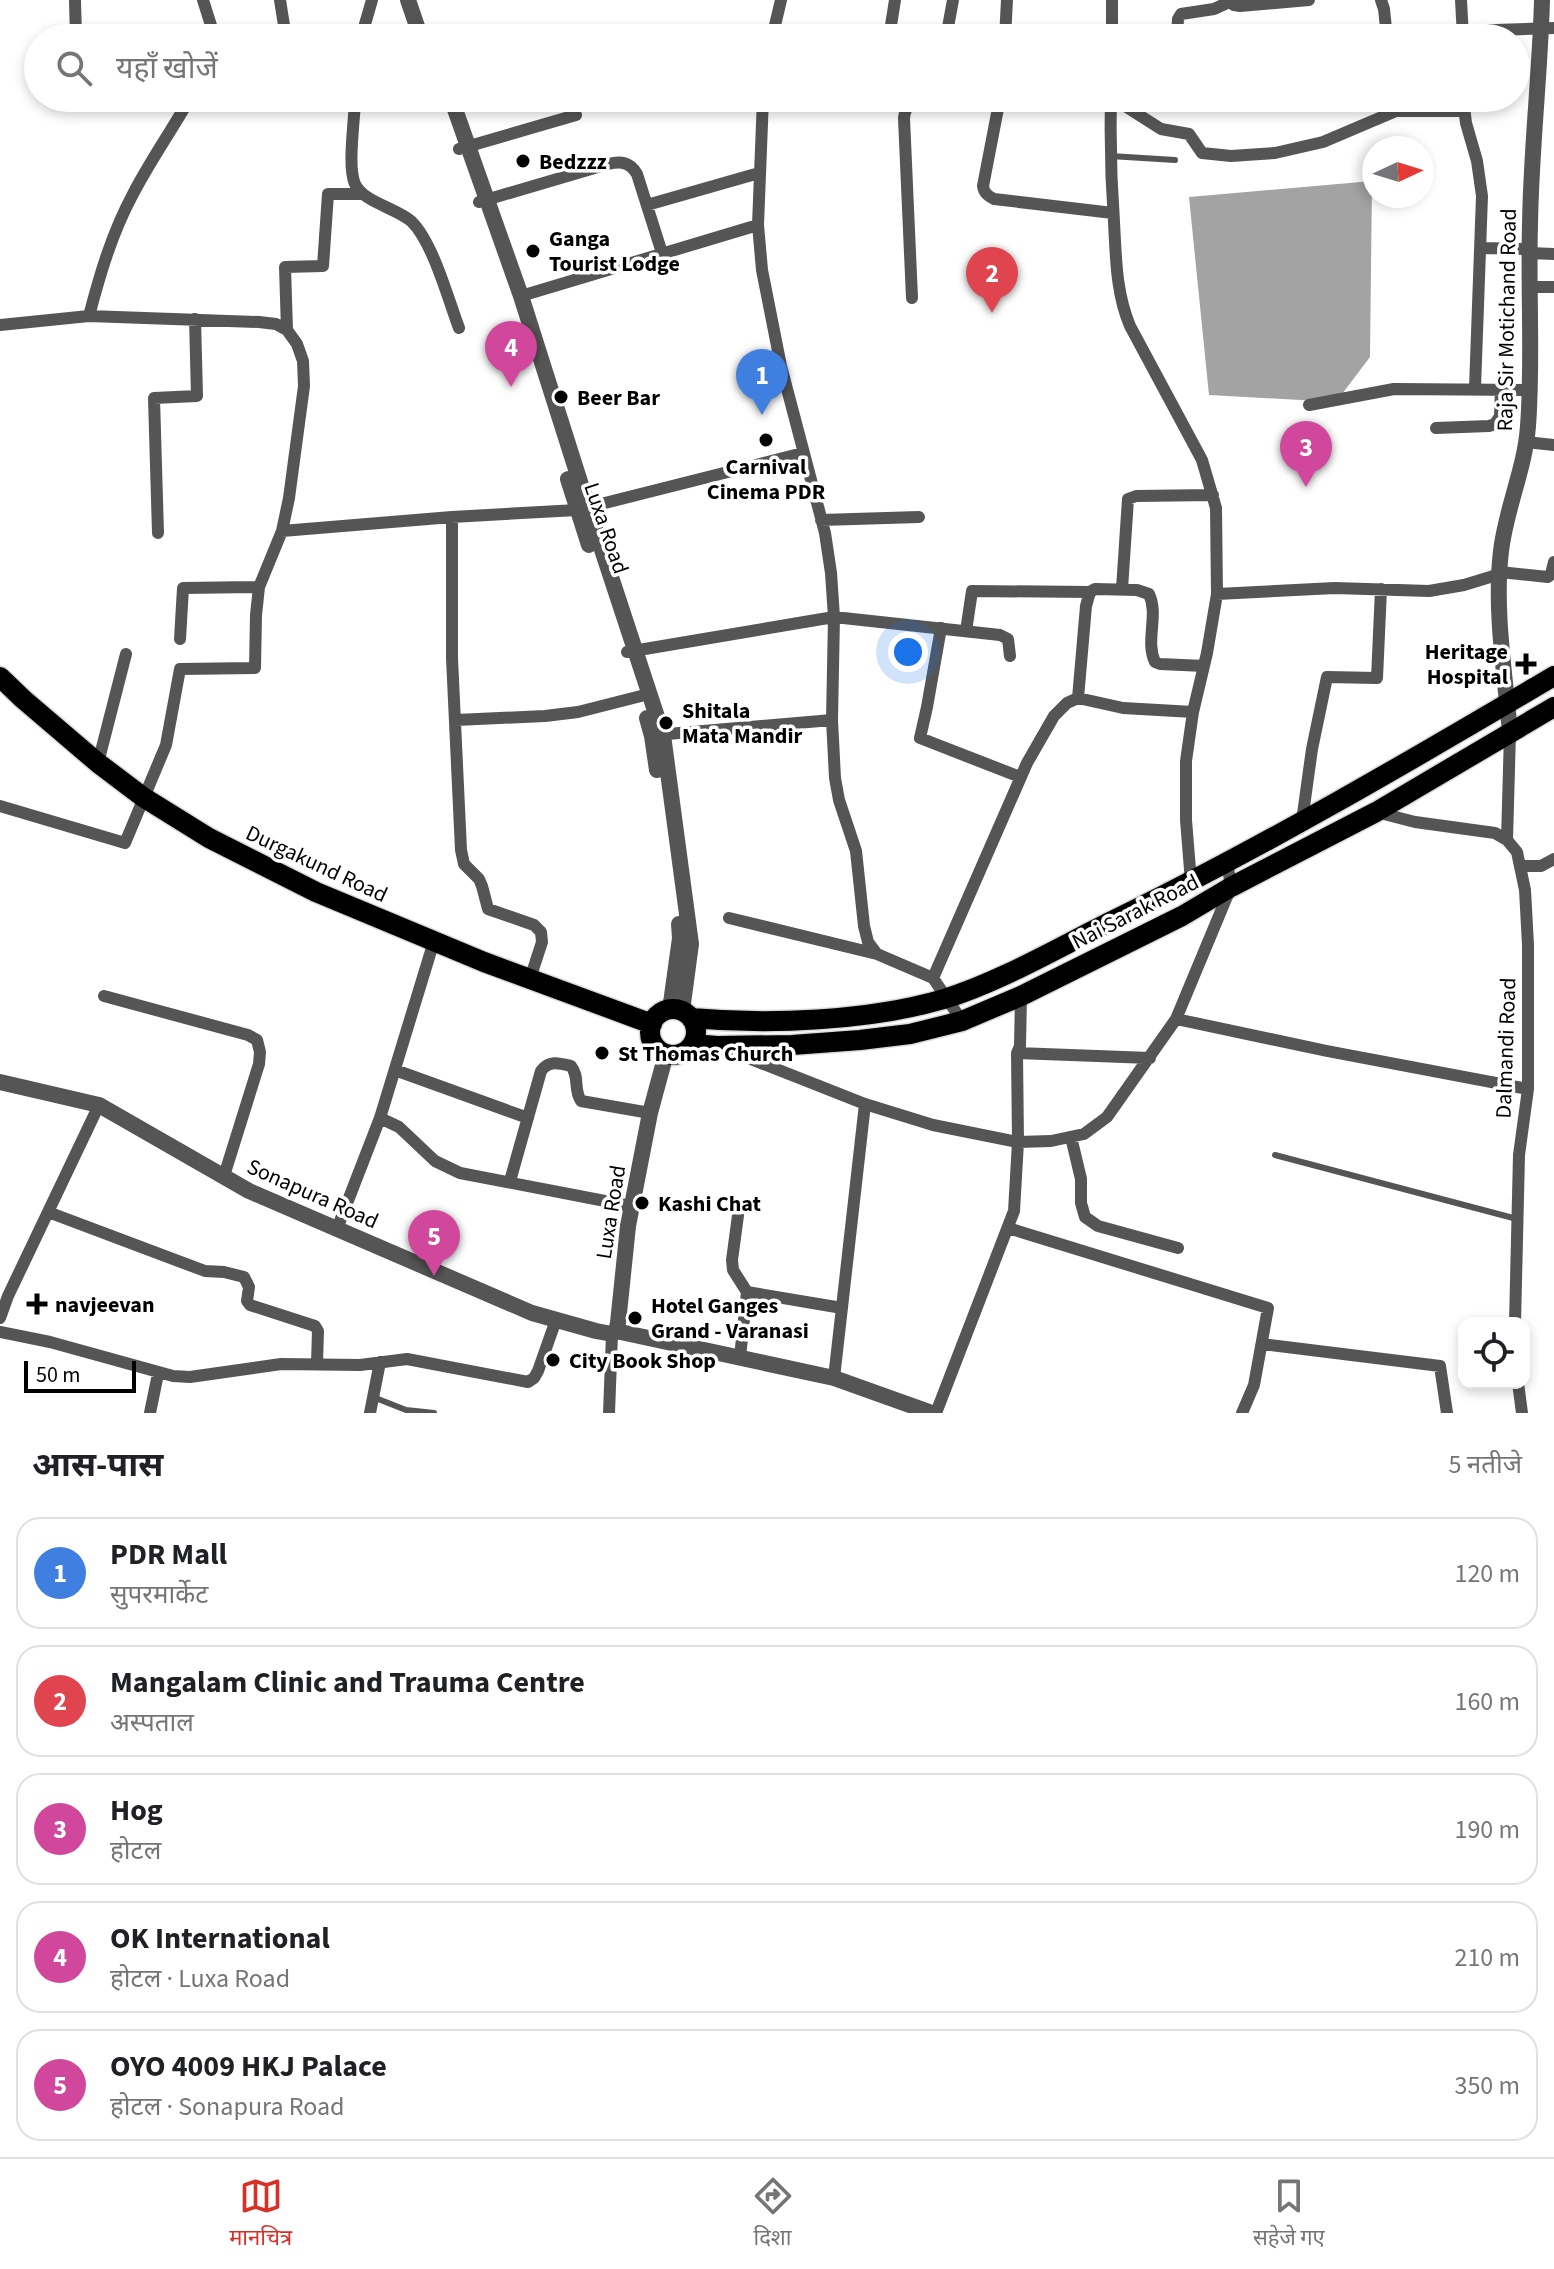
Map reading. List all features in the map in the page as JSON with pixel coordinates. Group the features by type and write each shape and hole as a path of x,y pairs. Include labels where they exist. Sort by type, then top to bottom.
{"main road":[{"name":"Nai Sarak Road","path":"688,1015 788,1020 854,1015 946,998 1009,972 1191,882 1363,789 1554,676"},
{"name":"Durgakund Road","path":"0,677 98,763 143,797 209,838 316,892 530,979 652,1024"},
{"name":"Nai Sarak Road","path":"704,1045 792,1045 860,1040 910,1034 962,1021 1021,996 1182,916 1231,887 1376,812 1554,707"},
{"path":"659,1014 688,1015 704,1045 681,1053 666,1054 654,1045 650,1031 652,1024 659,1014"}],"street":[{"path":"75,0 76,24"},
{"path":"203,0 211,24"},
{"path":"280,0 284,24"},
{"path":"365,24 372,0"},
{"path":"408,0 416,24"},
{"path":"418,0 425,24"},
{"path":"775,24 781,0"},
{"path":"891,24 895,0"},
{"path":"949,24 953,0"},
{"path":"1006,24 1007,0"},
{"path":"1112,0 1112,24"},
{"path":"1183,6 1214,9 1228,1 1240,6 1309,0"},
{"path":"1381,0 1386,24"},
{"path":"1461,0 1462,24"},
{"name":"Raja Sir Motichand Road","path":"1510,733 1500,573 1503,537 1522,468 1530,390 1529,251 1548,28 1542,0"},
{"path":"89,316 121,218 182,112"},
{"path":"354,112 352,167 355,185 363,194 410,220 420,232 459,328"},
{"name":"Luxa Road","path":"447,112 483,201 582,509 632,651 641,696 658,735 680,938 674,983 688,1015"},
{"path":"455,112 464,148 576,115"},
{"path":"762,112 758,225 769,309 831,573 835,778 856,851 864,926 868,942 877,954"},
{"path":"905,112 912,298"},
{"path":"997,112 983,186 988,196 1113,213"},
{"path":"1111,112 1113,213 1117,282 1122,308 1202,460 1213,495 1218,536 1217,594 1186,761 1186,820 1191,882"},
{"path":"1137,112 1161,129 1189,134 1202,153 1231,156 1275,153 1323,142 1394,112"},
{"path":"1466,112 1481,179 1483,211 1475,388"},
{"path":"582,509 521,296 483,201 616,162 626,163 637,174 662,253"},
{"path":"647,205 759,173"},
{"path":"287,330 285,267 323,266 328,194 363,194"},
{"path":"521,296 758,225"},
{"path":"1481,248 1554,254"},
{"path":"1529,287 1554,287"},
{"path":"0,325 89,316 276,324 287,330 297,344 303,361 304,386 282,531 259,587 255,668 180,669 166,745 125,843 0,806"},
{"path":"158,533 154,398 197,396 195,319"},
{"path":"1309,405 1394,389 1530,390"},
{"path":"1436,428 1495,424 1500,416 1501,389"},
{"path":"1526,442 1554,445"},
{"path":"282,531 582,509 803,453"},
{"path":"1122,589 1128,499 1136,496 1213,495"},
{"path":"452,517 452,658 461,850 464,864 479,879 488,909 534,925 541,932 542,942 530,979"},
{"path":"821,520 919,517"},
{"path":"1217,594 1304,588 1438,590 1500,573 1548,577 1554,562"},
{"path":"180,639 183,588 259,587"},
{"path":"966,631 972,591 1090,592 1102,588 1144,591 1153,605 1151,652 1155,662 1204,666"},
{"path":"1302,821 1312,749 1327,677 1377,678 1381,589"},
{"path":"1078,698 1090,592"},
{"path":"688,1015 691,944 658,735 632,651 834,617 1000,635 1008,639 1010,656"},
{"path":"941,628 920,738 1020,777"},
{"path":"98,763 126,654"},
{"path":"456,720 578,712 641,696"},
{"path":"933,978 1020,777 1054,716 1067,703 1078,698 1123,708 1193,712"},
{"path":"658,735 832,720"},
{"path":"1376,812 1415,822 1501,836 1510,733"},
{"name":"Dalmandi Road","path":"1501,836 1517,852 1525,890 1528,945 1528,1089 1519,1155 1515,1317"},
{"path":"1520,866 1541,866 1554,859"},
{"path":"704,1045 865,1104 933,1125 1018,1142 1051,1141 1084,1134 1107,1117 1176,1019 1231,887 1227,861"},
{"path":"729,918 877,954 933,978 962,1021"},
{"path":"337,1229 380,1118 434,941"},
{"path":"104,996 257,1040 259,1064 224,1176"},
{"path":"934,1413 1014,1211 1021,996"},
{"path":"1176,1019 1528,1089"},
{"path":"1017,1053 1150,1058"},
{"name":"Luxa Road","path":"612,1333 631,1206 666,1054"},
{"path":"510,1181 541,1071 546,1065 571,1066 575,1071 576,1095 581,1101 650,1113"},
{"path":"395,1070 528,1118"},
{"name":"Sonapura Road","path":"0,1082 99,1105 249,1191 532,1313 612,1333 834,1378 934,1413"},
{"path":"834,1378 865,1104"},
{"path":"0,1318 99,1105"},
{"path":"380,1118 399,1127 435,1161 460,1173 631,1206"},
{"path":"1071,1137 1081,1179 1081,1203 1085,1217 1098,1226 1178,1248"},
{"path":"739,1208 732,1260 733,1270 747,1292 740,1357"},
{"path":"48,1212 205,1271 244,1277 249,1287 247,1301 250,1305 315,1326 318,1331 317,1363"},
{"path":"1008,1228 1268,1308 1254,1385 1242,1413"},
{"path":"747,1292 842,1308"},
{"path":"0,1332 50,1342 158,1374 190,1377 281,1364 360,1365 407,1359 528,1382 538,1371 556,1320"},
{"path":"609,1413 612,1333"},
{"path":"1262,1344 1440,1366 1447,1413"},
{"path":"370,1413 380,1362"},
{"path":"150,1413 158,1374"},
{"path":"1519,1389 1522,1413"}],"lane":[{"path":"1110,156 1175,160"},
{"path":"1275,1155 1517,1219"},
{"path":"373,1397 406,1410 434,1413"}],"shaded area":[{"path":"1362,182 1362,208 1372,208 1370,357 1336,402 1209,395 1189,197"}],"place":[{"name":"Bedzzz","path":"523,161"},
{"name":"Ganga Tourist Lodge","path":"533,251"},
{"name":"Mangalam Clinic and Trauma Centre","path":"992,313"},
{"name":"OK International","path":"511,387"},
{"name":"Beer Bar","path":"561,397"},
{"name":"PDR Mall","path":"762,415"},
{"name":"Carnival Cinema PDR","path":"766,440"},
{"name":"Hog","path":"1306,487"},
{"name":"Heritage Hospital","path":"1526,664"},
{"name":"Shitala Mata Mandir","path":"666,723"},
{"name":"St Thomas Church","path":"602,1053"},
{"name":"Kashi Chat","path":"642,1203"},
{"name":"OYO 4009 HKJ Palace","path":"434,1276"},
{"name":"navjeevan","path":"37,1304"},
{"name":"Hotel Ganges Grand - Varanasi","path":"635,1318"},
{"name":"City Book Shop","path":"553,1360"}]}
